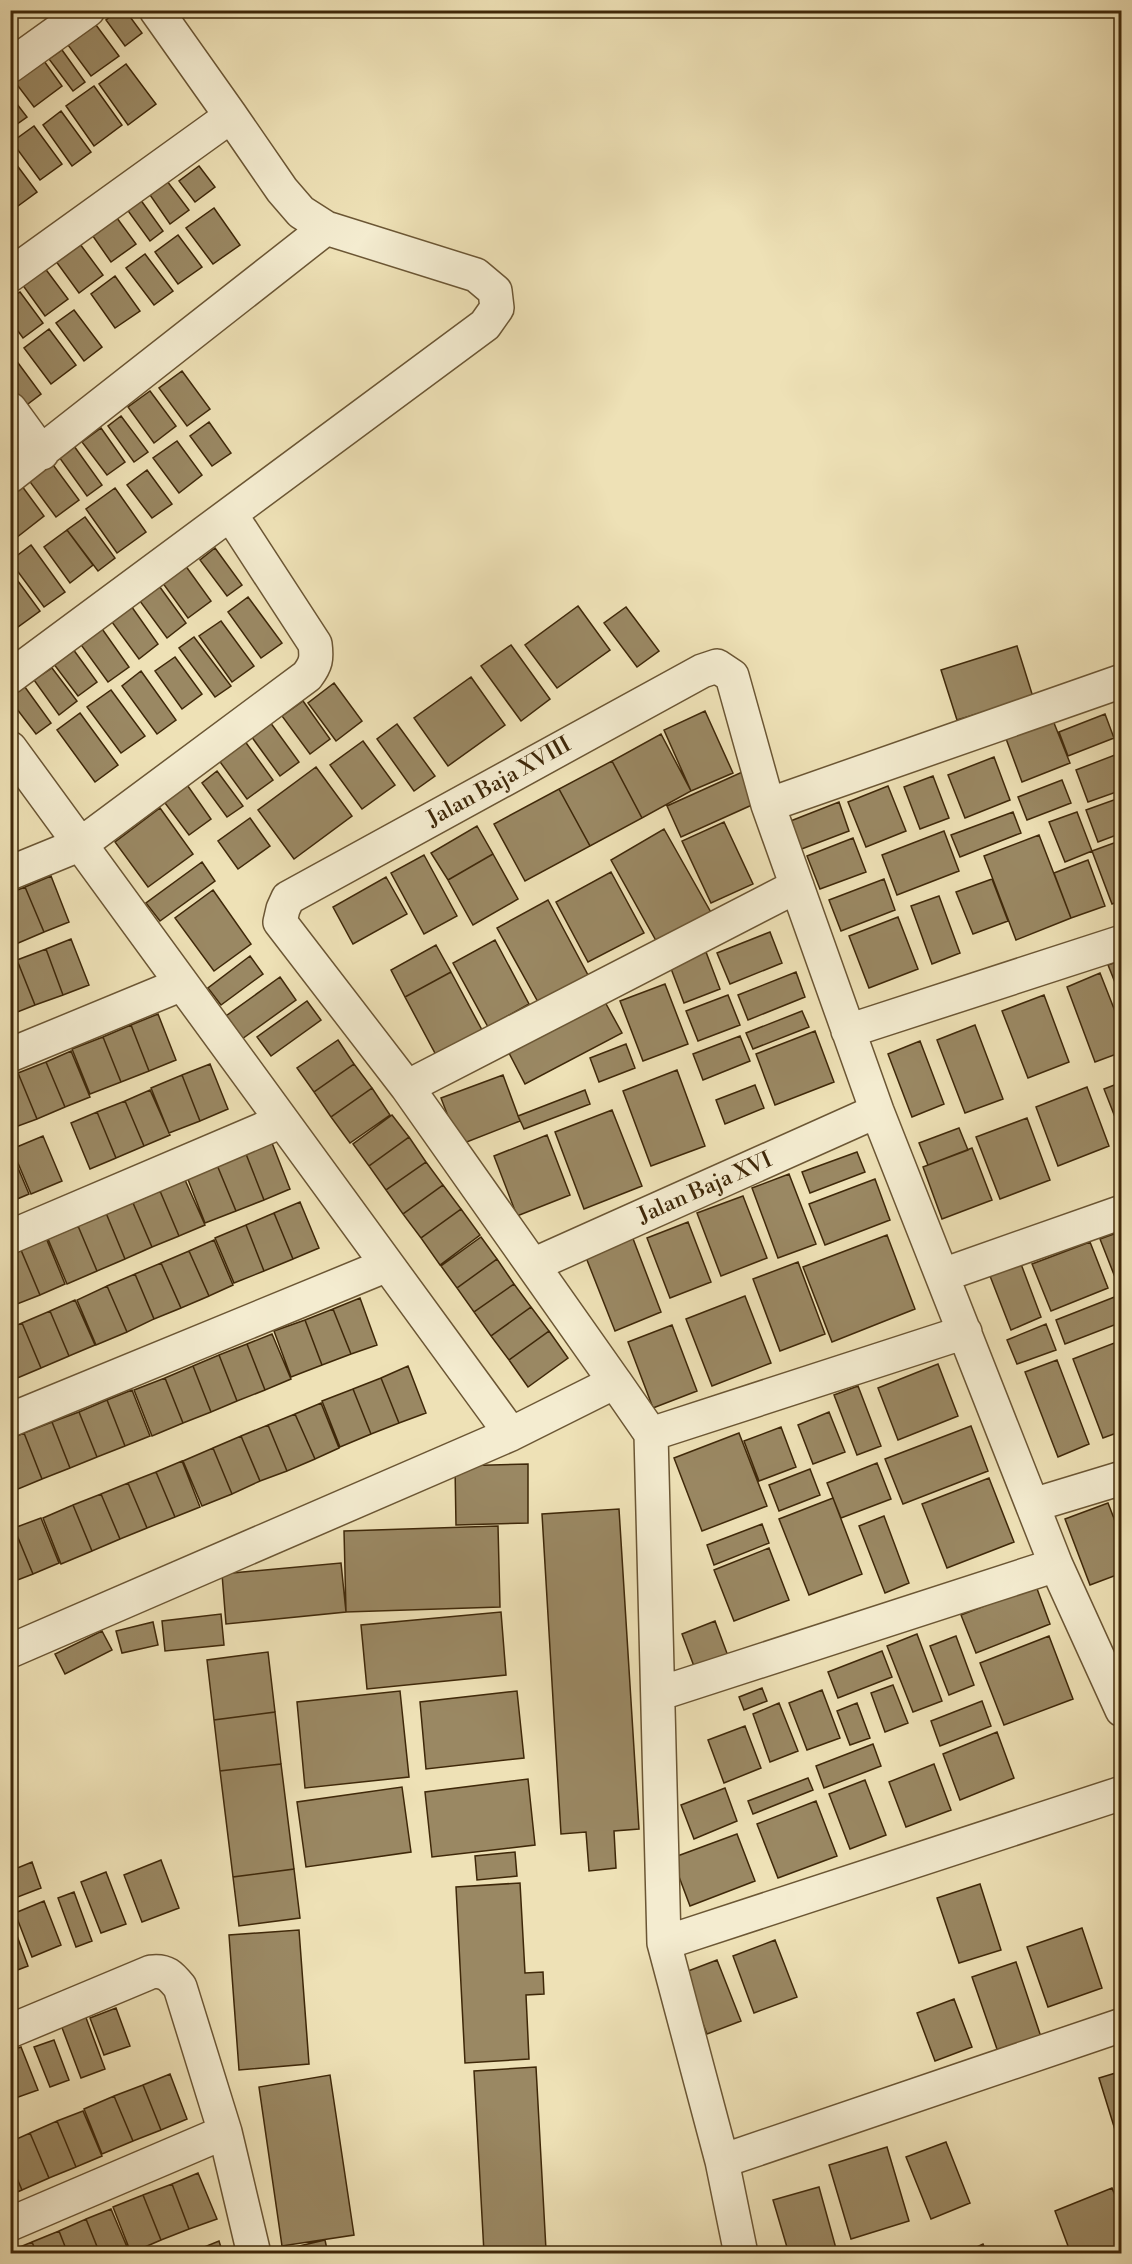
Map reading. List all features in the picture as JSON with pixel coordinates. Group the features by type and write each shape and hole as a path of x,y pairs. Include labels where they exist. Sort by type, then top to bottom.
{"street":[{"path":"10,66 88,10"},
{"path":"10,677 484,325 497,308 495,291 476,275 326,228 301,212 282,190 156,10"},
{"path":"10,275 231,116"},
{"path":"10,476 326,228"},
{"path":"10,409 42,453"},
{"path":"10,873 81,844 307,676 317,660 315,644 231,515"},
{"name":"Jalan Baja XVIII","path":"407,1087 280,922 288,898 692,677 717,666 732,676 768,805"},
{"path":"1122,681 768,805 877,1111 1056,1565 1122,1710"},
{"path":"10,748 511,1434"},
{"path":"741,2253 722,2161 664,1943 651,1434 407,1087 797,886"},
{"path":"848,1031 1122,942"},
{"path":"10,1056 182,984"},
{"name":"Jalan Baja XVI","path":"533,1264 877,1111"},
{"path":"10,1237 282,1121"},
{"path":"943,1275 1122,1212"},
{"path":"10,1420 387,1265"},
{"path":"651,1434 965,1332"},
{"path":"10,1651 511,1434 615,1382"},
{"path":"1033,1505 1122,1478"},
{"path":"658,1694 1056,1565"},
{"path":"664,1943 1122,1793"},
{"path":"10,2031 151,1972 160,1971 169,1974 180,1987 225,2132 254,2253"},
{"path":"722,2161 1122,2025"},
{"path":"10,2224 225,2132"}],"building":[{"path":"119,10 125,10 142,33 125,46 106,20"},
{"path":"96,25 119,56 91,76 68,45"},
{"path":"62,50 85,82 73,91 49,59"},
{"path":"44,61 62,86 34,107 15,82"},
{"path":"126,64 156,104 128,125 99,84"},
{"path":"94,86 122,125 94,146 66,106"},
{"path":"10,95 27,117 10,129"},
{"path":"61,111 91,152 72,166 43,125"},
{"path":"34,126 62,164 40,180 12,142"},
{"path":"10,156 37,192 18,206 10,195"},
{"path":"199,166 215,187 195,202 179,181"},
{"path":"167,181 189,210 170,224 150,195"},
{"path":"140,199 163,231 150,241 126,208"},
{"path":"214,208 240,245 213,264 186,228"},
{"path":"114,214 136,244 111,262 90,232"},
{"path":"178,235 202,267 178,284 155,252"},
{"path":"74,236 103,275 79,293 50,253"},
{"path":"145,254 173,291 154,305 126,268"},
{"path":"41,263 68,299 45,316 19,280"},
{"path":"115,276 140,311 115,328 91,294"},
{"path":"20,292 43,323 23,338 10,320 10,299"},
{"path":"74,310 102,347 84,361 56,323"},
{"path":"49,329 76,365 51,384 24,348"},
{"path":"10,352 41,394 24,407 10,388"},
{"path":"182,371 210,409 187,426 159,388"},
{"path":"150,391 176,426 154,443 128,407"},
{"path":"121,416 148,452 134,462 108,426"},
{"path":"209,422 231,453 212,466 190,436"},
{"path":"101,428 125,462 107,475 82,442"},
{"path":"177,441 202,475 179,493 153,458"},
{"path":"74,446 102,485 87,496 59,457"},
{"path":"48,458 79,500 56,517 25,475"},
{"path":"147,470 172,504 152,518 127,485"},
{"path":"19,482 44,516 16,538 10,530 10,488"},
{"path":"115,488 146,532 117,553 86,509"},
{"path":"85,517 115,558 98,571 67,530"},
{"path":"67,530 93,565 70,583 44,547"},
{"path":"31,545 65,592 44,607 10,561"},
{"path":"215,548 242,585 227,596 200,560"},
{"path":"185,565 211,601 188,618 162,582"},
{"path":"12,573 40,611 11,632 10,574"},
{"path":"157,583 186,623 167,638 137,597"},
{"path":"248,597 282,643 261,658 228,612"},
{"path":"129,603 158,644 139,659 109,618"},
{"path":"578,606 610,650 557,688 525,645"},
{"path":"626,607 659,651 637,667 604,623"},
{"path":"221,621 254,666 232,682 199,636"},
{"path":"100,626 129,667 108,682 79,642"},
{"path":"194,637 231,686 215,697 179,648"},
{"path":"70,645 97,682 78,696 50,659"},
{"path":"511,645 550,699 521,721 481,666"},
{"path":"1017,646 1033,697 957,720 941,670"},
{"path":"175,657 202,694 182,709 155,671"},
{"path":"52,668 77,701 59,715 34,680"},
{"path":"141,671 176,720 157,734 122,686"},
{"path":"471,677 505,725 448,766 414,718"},
{"path":"22,683 51,723 36,734 10,700 10,691"},
{"path":"334,683 362,721 336,741 308,703"},
{"path":"111,690 145,736 121,753 87,707"},
{"path":"303,701 330,739 310,754 282,716"},
{"path":"705,711 733,773 691,791 664,730"},
{"path":"80,713 118,765 95,782 57,730"},
{"path":"1105,714 1114,738 1068,756 1059,732"},
{"path":"1052,718 1070,763 1022,782 1005,736"},
{"path":"270,722 299,762 280,776 251,736"},
{"path":"397,724 435,776 414,791 377,739"},
{"path":"661,734 691,791 642,818 612,761"},
{"path":"244,740 273,780 247,799 218,759"},
{"path":"363,741 395,785 362,809 330,765"},
{"path":"1120,753 1122,790 1088,802 1076,770"},
{"path":"994,757 1010,800 965,818 948,775"},
{"path":"612,761 642,818 590,846 559,789"},
{"path":"316,767 352,816 294,859 258,810"},
{"path":"749,769 763,800 681,837 667,806"},
{"path":"217,771 243,806 227,817 202,783"},
{"path":"933,776 949,818 920,829 904,787"},
{"path":"1062,780 1071,803 1027,820 1018,797"},
{"path":"185,782 211,819 189,835 162,799"},
{"path":"888,786 906,831 866,847 848,802"},
{"path":"559,789 590,846 525,881 494,824"},
{"path":"1122,797 1122,833 1098,842 1086,810"},
{"path":"839,802 849,831 799,850 788,822"},
{"path":"160,808 193,854 148,887 115,842"},
{"path":"1013,812 1021,833 960,857 951,835"},
{"path":"1077,812 1092,851 1065,862 1049,822"},
{"path":"250,818 270,846 238,869 218,841"},
{"path":"724,822 753,884 711,903 682,841"},
{"path":"477,826 493,854 448,880 431,853"},
{"path":"664,829 713,916 659,946 611,860"},
{"path":"944,831 959,871 897,895 882,855"},
{"path":"1039,835 1071,918 1016,940 984,856"},
{"path":"853,838 866,872 820,889 807,856"},
{"path":"1122,840 1122,900 1112,904 1092,851"},
{"path":"493,854 518,899 473,925 448,880"},
{"path":"424,855 457,916 424,934 391,873"},
{"path":"1088,860 1105,906 1071,918 1054,873"},
{"path":"202,862 215,881 160,921 146,903"},
{"path":"611,872 644,933 588,962 556,902"},
{"path":"51,876 69,922 44,932 25,887"},
{"path":"386,877 407,914 353,944 333,907"},
{"path":"884,879 895,910 841,931 829,900"},
{"path":"992,879 1008,921 973,934 956,892"},
{"path":"25,887 44,932 16,944 10,929 10,893"},
{"path":"213,890 251,944 214,971 175,918"},
{"path":"939,896 960,953 932,964 911,906"},
{"path":"548,900 588,975 538,1002 497,928"},
{"path":"898,917 918,969 869,988 849,936"},
{"path":"770,932 782,963 730,984 717,953"},
{"path":"71,939 89,985 63,995 46,949"},
{"path":"495,940 529,1004 488,1027 453,963"},
{"path":"436,945 451,972 405,997 391,970"},
{"path":"46,949 63,995 35,1005 17,960"},
{"path":"706,952 720,989 684,1003 670,966"},
{"path":"250,956 263,974 221,1005 208,988"},
{"path":"17,960 35,1005 10,1015 10,962"},
{"path":"1122,960 1122,1000 1108,965"},
{"path":"451,972 482,1030 436,1055 405,997"},
{"path":"796,972 805,997 748,1020 738,995"},
{"path":"1100,973 1122,1029 1122,1052 1095,1062 1067,987"},
{"path":"280,977 296,1000 242,1039 226,1016"},
{"path":"665,984 688,1044 643,1061 620,1001"},
{"path":"728,995 740,1025 698,1041 686,1011"},
{"path":"1044,995 1069,1062 1028,1078 1002,1011"},
{"path":"307,1001 321,1020 271,1056 257,1037"},
{"path":"605,1002 622,1033 525,1084 509,1053"},
{"path":"802,1011 809,1027 753,1049 746,1033"},
{"path":"158,1014 176,1060 149,1071 131,1025"},
{"path":"131,1025 149,1071 121,1082 103,1037"},
{"path":"975,1025 1003,1099 965,1113 937,1040"},
{"path":"815,1031 834,1082 775,1105 756,1054"},
{"path":"740,1036 750,1061 703,1080 693,1054"},
{"path":"103,1037 121,1082 90,1094 72,1049"},
{"path":"338,1040 354,1064 314,1092 297,1068"},
{"path":"920,1041 944,1104 912,1117 888,1054"},
{"path":"626,1044 635,1068 599,1082 590,1058"},
{"path":"71,1051 90,1097 65,1107 46,1062"},
{"path":"46,1062 65,1107 37,1119 18,1073"},
{"path":"210,1064 228,1109 200,1121 182,1075"},
{"path":"354,1064 372,1088 331,1117 314,1092"},
{"path":"677,1070 705,1146 651,1166 623,1091"},
{"path":"18,1073 37,1119 10,1129 10,1077"},
{"path":"182,1075 200,1121 169,1133 151,1088"},
{"path":"503,1075 520,1121 459,1145 441,1098"},
{"path":"1122,1082 1122,1135 1104,1089"},
{"path":"755,1085 764,1108 725,1124 716,1100"},
{"path":"1087,1087 1109,1146 1058,1166 1036,1107"},
{"path":"372,1088 390,1115 350,1143 331,1117"},
{"path":"150,1090 170,1135 144,1146 125,1101"},
{"path":"585,1090 590,1104 524,1129 518,1116"},
{"path":"125,1101 144,1146 116,1158 97,1112"},
{"path":"612,1110 642,1186 584,1209 555,1132"},
{"path":"97,1112 116,1158 90,1169 71,1123"},
{"path":"392,1115 409,1137 369,1166 353,1144"},
{"path":"1027,1118 1050,1180 1000,1199 976,1137"},
{"path":"959,1128 968,1150 928,1165 919,1143"},
{"path":"547,1135 570,1195 517,1216 494,1156"},
{"path":"43,1136 62,1181 31,1194 12,1149"},
{"path":"409,1137 426,1162 386,1190 369,1166"},
{"path":"272,1143 290,1189 264,1200 246,1154"},
{"path":"972,1148 992,1200 942,1219 923,1167"},
{"path":"10,1149 29,1194 10,1202"},
{"path":"857,1152 865,1172 810,1193 802,1172"},
{"path":"246,1154 264,1200 236,1211 217,1165"},
{"path":"426,1162 443,1185 403,1214 386,1190"},
{"path":"217,1165 236,1211 205,1223 187,1177"},
{"path":"789,1174 816,1244 778,1258 752,1188"},
{"path":"875,1179 890,1220 825,1245 809,1204"},
{"path":"185,1180 205,1225 179,1236 160,1191"},
{"path":"443,1185 461,1209 421,1238 403,1214"},
{"path":"160,1191 179,1236 152,1247 133,1203"},
{"path":"743,1196 767,1258 721,1276 697,1213"},
{"path":"300,1202 319,1248 293,1259 274,1213"},
{"path":"133,1203 152,1247 125,1259 106,1213"},
{"path":"461,1209 480,1235 440,1265 421,1238"},
{"path":"106,1213 125,1259 97,1271 78,1226"},
{"path":"274,1213 293,1259 264,1271 246,1225"},
{"path":"688,1222 711,1282 670,1298 647,1238"},
{"path":"246,1225 264,1271 234,1283 215,1238"},
{"path":"78,1226 97,1271 67,1284 48,1239"},
{"path":"1122,1231 1122,1295 1100,1239"},
{"path":"887,1235 915,1309 832,1342 803,1267"},
{"path":"632,1236 661,1312 615,1331 585,1255"},
{"path":"481,1237 497,1259 457,1288 441,1266"},
{"path":"46,1238 65,1284 40,1295 21,1250"},
{"path":"214,1240 233,1285 209,1296 189,1251"},
{"path":"1090,1242 1108,1288 1051,1311 1032,1264"},
{"path":"21,1250 40,1295 12,1306 10,1254"},
{"path":"189,1251 209,1296 181,1308 161,1263"},
{"path":"497,1259 514,1284 474,1312 457,1288"},
{"path":"798,1262 825,1334 780,1351 753,1279"},
{"path":"161,1263 181,1308 154,1319 135,1274"},
{"path":"1021,1264 1041,1317 1011,1330 990,1276"},
{"path":"135,1274 154,1319 127,1332 107,1286"},
{"path":"514,1284 531,1307 491,1336 474,1312"},
{"path":"107,1286 127,1332 96,1345 77,1300"},
{"path":"745,1296 771,1363 712,1386 686,1319"},
{"path":"1117,1296 1122,1309 1122,1322 1065,1344 1056,1320"},
{"path":"360,1298 377,1345 351,1354 333,1309"},
{"path":"75,1300 95,1345 69,1356 50,1311"},
{"path":"531,1307 549,1331 509,1360 491,1336"},
{"path":"333,1309 351,1354 322,1365 305,1320"},
{"path":"50,1311 69,1356 41,1368 22,1323"},
{"path":"305,1320 322,1365 291,1377 274,1331"},
{"path":"22,1323 41,1368 15,1379 10,1368 10,1328"},
{"path":"1046,1324 1056,1350 1017,1364 1007,1340"},
{"path":"672,1325 697,1391 653,1408 628,1342"},
{"path":"549,1331 568,1358 528,1387 509,1360"},
{"path":"272,1334 291,1379 265,1390 247,1344"},
{"path":"1122,1340 1122,1431 1103,1438 1073,1359"},
{"path":"247,1344 265,1390 237,1401 219,1355"},
{"path":"219,1355 237,1401 211,1412 193,1366"},
{"path":"1057,1360 1089,1444 1058,1457 1025,1372"},
{"path":"938,1364 958,1416 898,1440 878,1388"},
{"path":"193,1366 211,1412 183,1423 165,1378"},
{"path":"408,1366 426,1413 399,1423 381,1378"},
{"path":"165,1378 183,1423 152,1436 134,1390"},
{"path":"381,1378 399,1423 371,1434 353,1389"},
{"path":"858,1386 881,1446 857,1455 834,1395"},
{"path":"353,1389 371,1434 340,1447 322,1401"},
{"path":"132,1390 150,1436 125,1446 107,1400"},
{"path":"107,1400 125,1446 97,1457 79,1412"},
{"path":"321,1403 339,1448 315,1459 295,1414"},
{"path":"79,1412 97,1457 70,1468 52,1422"},
{"path":"829,1412 845,1452 813,1464 798,1425"},
{"path":"295,1414 315,1459 287,1471 268,1425"},
{"path":"52,1422 70,1468 42,1479 24,1433"},
{"path":"268,1425 287,1471 260,1481 241,1436"},
{"path":"971,1426 988,1471 903,1504 885,1459"},
{"path":"781,1427 796,1467 759,1481 744,1441"},
{"path":"24,1433 42,1479 11,1492 10,1439"},
{"path":"739,1433 767,1506 702,1531 674,1458"},
{"path":"241,1436 260,1481 232,1494 213,1448"},
{"path":"213,1448 232,1494 202,1506 183,1461"},
{"path":"182,1461 200,1507 175,1517 156,1472"},
{"path":"877,1463 891,1499 841,1518 827,1483"},
{"path":"528,1464 528,1523 456,1525 455,1466"},
{"path":"810,1469 820,1495 779,1511 769,1485"},
{"path":"156,1472 175,1517 147,1528 128,1483"},
{"path":"989,1478 1014,1542 947,1568 922,1504"},
{"path":"128,1483 147,1528 120,1539 101,1494"},
{"path":"101,1494 120,1539 92,1551 73,1505"},
{"path":"833,1498 862,1574 809,1595 779,1519"},
{"path":"1108,1503 1122,1539 1122,1573 1090,1585 1065,1519"},
{"path":"73,1505 92,1551 61,1564 43,1518"},
{"path":"619,1509 639,1829 614,1831 616,1868 589,1871 586,1832 561,1834 542,1514"},
{"path":"884,1516 909,1583 885,1593 859,1526"},
{"path":"41,1518 59,1563 33,1574 14,1528"},
{"path":"762,1524 769,1543 714,1565 707,1545"},
{"path":"498,1526 500,1607 346,1612 344,1531"},
{"path":"14,1528 33,1574 10,1583 10,1530"},
{"path":"769,1548 789,1600 734,1621 714,1570"},
{"path":"341,1563 346,1612 226,1624 222,1574"},
{"path":"1036,1586 1050,1624 976,1653 961,1615"},
{"path":"501,1612 506,1675 367,1689 361,1625"},
{"path":"221,1614 224,1645 165,1651 162,1621"},
{"path":"715,1621 728,1656 695,1669 682,1634"},
{"path":"153,1622 158,1645 122,1653 116,1631"},
{"path":"102,1631 112,1650 65,1674 55,1654"},
{"path":"917,1634 942,1701 913,1712 887,1646"},
{"path":"956,1636 974,1685 949,1695 930,1646"},
{"path":"1049,1636 1073,1699 1004,1725 980,1663"},
{"path":"882,1651 892,1677 838,1698 828,1672"},
{"path":"268,1652 275,1712 214,1720 207,1660"},
{"path":"893,1685 908,1723 885,1732 871,1693"},
{"path":"762,1688 767,1701 744,1710 739,1697"},
{"path":"822,1690 840,1738 807,1750 789,1703"},
{"path":"400,1691 409,1777 305,1788 297,1702"},
{"path":"517,1691 524,1758 426,1769 420,1702"},
{"path":"982,1701 991,1726 940,1746 931,1721"},
{"path":"779,1703 798,1751 770,1762 753,1714"},
{"path":"857,1703 870,1738 850,1745 837,1711"},
{"path":"275,1712 281,1764 220,1771 214,1720"},
{"path":"745,1726 761,1768 724,1783 708,1740"},
{"path":"997,1732 1014,1778 960,1800 943,1754"},
{"path":"873,1744 881,1766 824,1788 816,1766"},
{"path":"281,1764 294,1869 233,1877 220,1771"},
{"path":"934,1764 951,1810 906,1827 889,1782"},
{"path":"808,1778 813,1790 753,1814 748,1801"},
{"path":"528,1779 535,1845 432,1857 425,1792"},
{"path":"865,1780 886,1835 850,1849 829,1794"},
{"path":"402,1787 411,1852 306,1867 297,1802"},
{"path":"725,1788 737,1821 694,1839 681,1805"},
{"path":"816,1801 837,1856 778,1878 757,1824"},
{"path":"737,1834 755,1881 690,1906 672,1858"},
{"path":"515,1852 517,1876 477,1880 475,1856"},
{"path":"161,1860 179,1908 142,1922 124,1875"},
{"path":"32,1862 41,1888 10,1900 10,1871"},
{"path":"294,1869 300,1918 239,1926 233,1877"},
{"path":"106,1872 126,1924 101,1933 81,1882"},
{"path":"520,1883 525,1973 543,1972 544,1994 526,1995 529,2059 465,2063 456,1887"},
{"path":"980,1884 1001,1950 959,1963 937,1898"},
{"path":"74,1892 92,1941 76,1947 58,1898"},
{"path":"44,1901 61,1945 32,1957 15,1913"},
{"path":"12,1922 28,1966 10,1973 10,1923"},
{"path":"1082,1928 1102,1988 1048,2007 1027,1947"},
{"path":"299,1930 309,2064 239,2070 229,1935"},
{"path":"775,1940 797,1997 754,2013 733,1956"},
{"path":"717,1960 741,2021 707,2034 683,1973"},
{"path":"1016,1962 1041,2037 998,2052 972,1977"},
{"path":"954,1999 972,2047 935,2061 917,2013"},
{"path":"116,2008 130,2046 104,2055 90,2018"},
{"path":"85,2015 105,2069 81,2078 61,2025"},
{"path":"54,2040 69,2080 50,2087 34,2047"},
{"path":"21,2047 38,2090 10,2100 10,2051"},
{"path":"536,2067 546,2250 484,2253 474,2071"},
{"path":"1122,2071 1122,2146 1120,2146 1099,2078"},
{"path":"170,2074 187,2119 161,2130 143,2085"},
{"path":"330,2075 354,2235 282,2246 259,2087"},
{"path":"143,2085 161,2130 133,2141 114,2096"},
{"path":"114,2096 133,2141 102,2154 84,2109"},
{"path":"83,2111 102,2156 76,2167 57,2121"},
{"path":"57,2121 76,2167 49,2178 30,2133"},
{"path":"30,2133 49,2178 22,2190 10,2162 10,2142"},
{"path":"946,2142 970,2203 931,2219 906,2157"},
{"path":"887,2147 909,2221 851,2239 829,2165"},
{"path":"10,2162 22,2190 10,2195"},
{"path":"198,2173 217,2219 189,2229 172,2184"},
{"path":"172,2184 189,2229 161,2240 143,2195"},
{"path":"819,2187 837,2252 789,2254 773,2200"},
{"path":"1112,2188 1122,2212 1122,2254 1071,2254 1055,2211"},
{"path":"143,2195 161,2240 131,2253 113,2207"},
{"path":"111,2209 130,2254 100,2254 86,2219"},
{"path":"86,2219 100,2254 68,2254 59,2231"},
{"path":"59,2231 68,2254 37,2254 32,2242"},
{"path":"325,2240 328,2254 283,2254 282,2250"},
{"path":"219,2241 223,2254 192,2254 192,2252"},
{"path":"32,2242 37,2254 10,2254 10,2251"},
{"path":"983,2244 987,2254 962,2254"}]}
